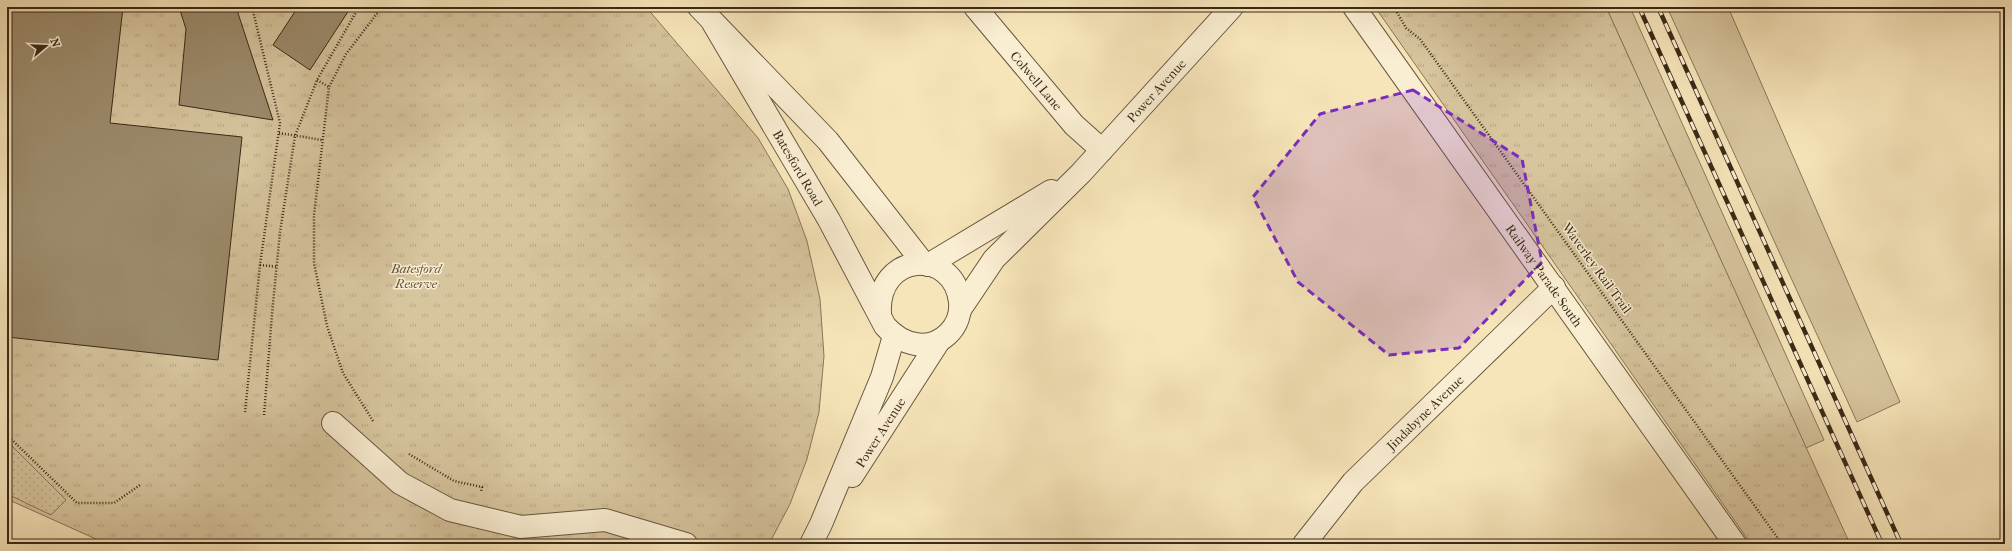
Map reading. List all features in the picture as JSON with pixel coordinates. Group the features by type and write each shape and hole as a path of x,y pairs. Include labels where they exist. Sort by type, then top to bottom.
{"street":[{"name":"Batesford Road","path":"699,7 828,141 926,264"},
{"name":"Colwell Lane","path":"975,7 1074,125 1102,150"},
{"name":"Power Avenue","path":"961,308 994,259 1081,173 1232,7"},
{"name":"Railway Parade South","path":"1354,7 1735,544"},
{"name":"Batesford Road","path":"713,23 827,216 880,314"},
{"name":"Power Avenue","path":"926,264 1081,173"},
{"path":"926,264 942,270 953,280 959,294 961,308 954,327 950,333 939,341 924,345 908,344 894,336 885,326 880,314 879,301 882,288 889,278 899,269 911,265 926,264"},
{"name":"Jindabyne Avenue","path":"1304,544 1354,482 1554,287"},
{"name":"Power Avenue","path":"811,544 821,524 882,377 894,336"},
{"name":"Power Avenue","path":"821,524 939,341"},
{"path":"333,423 400,483 450,510 521,527 605,520 686,544"}],"path":[{"path":"245,412 260,265 280,123 252,7"},
{"path":"264,415 280,232 295,136 317,80 358,7"},
{"path":"377,425 372,420 343,373 326,326 314,263 314,215 329,87 346,54 382,7"},
{"name":"Waverley Rail Trail","path":"1394,7 1406,28 1420,38 1782,544"},
{"path":"317,80 329,87"},
{"path":"279,133 322,140"},
{"path":"260,265 278,267"},
{"path":"7,435 77,503 114,503 140,485"},
{"path":"407,453 454,481 482,487 479,517"}],"highlighted area":[{"path":"1413,90 1522,159 1542,262 1459,348 1389,355 1298,282 1253,197 1320,114"}],"green space":[{"name":"Batesford Reserve","path":"7,7 646,7 758,138 788,189 807,241 820,299 824,356 819,412 807,459 790,504 769,544 107,544 7,499"},
{"path":"1375,7 1606,7 1850,544 1751,544"},
{"path":"1606,7 1630,7 1824,440 1806,448"},
{"path":"1667,7 1728,7 1900,402 1857,422"},
{"path":"7,441 66,500 51,515 7,494"}],"building":[{"path":"7,7 123,7 110,123 242,137 218,360 7,337"},
{"path":"179,7 236,7 273,120 179,105 186,29"},
{"path":"298,7 351,7 310,70 273,45"}],"railway":[{"path":"1639,7 1882,544"},
{"path":"1658,7 1901,544"}]}
